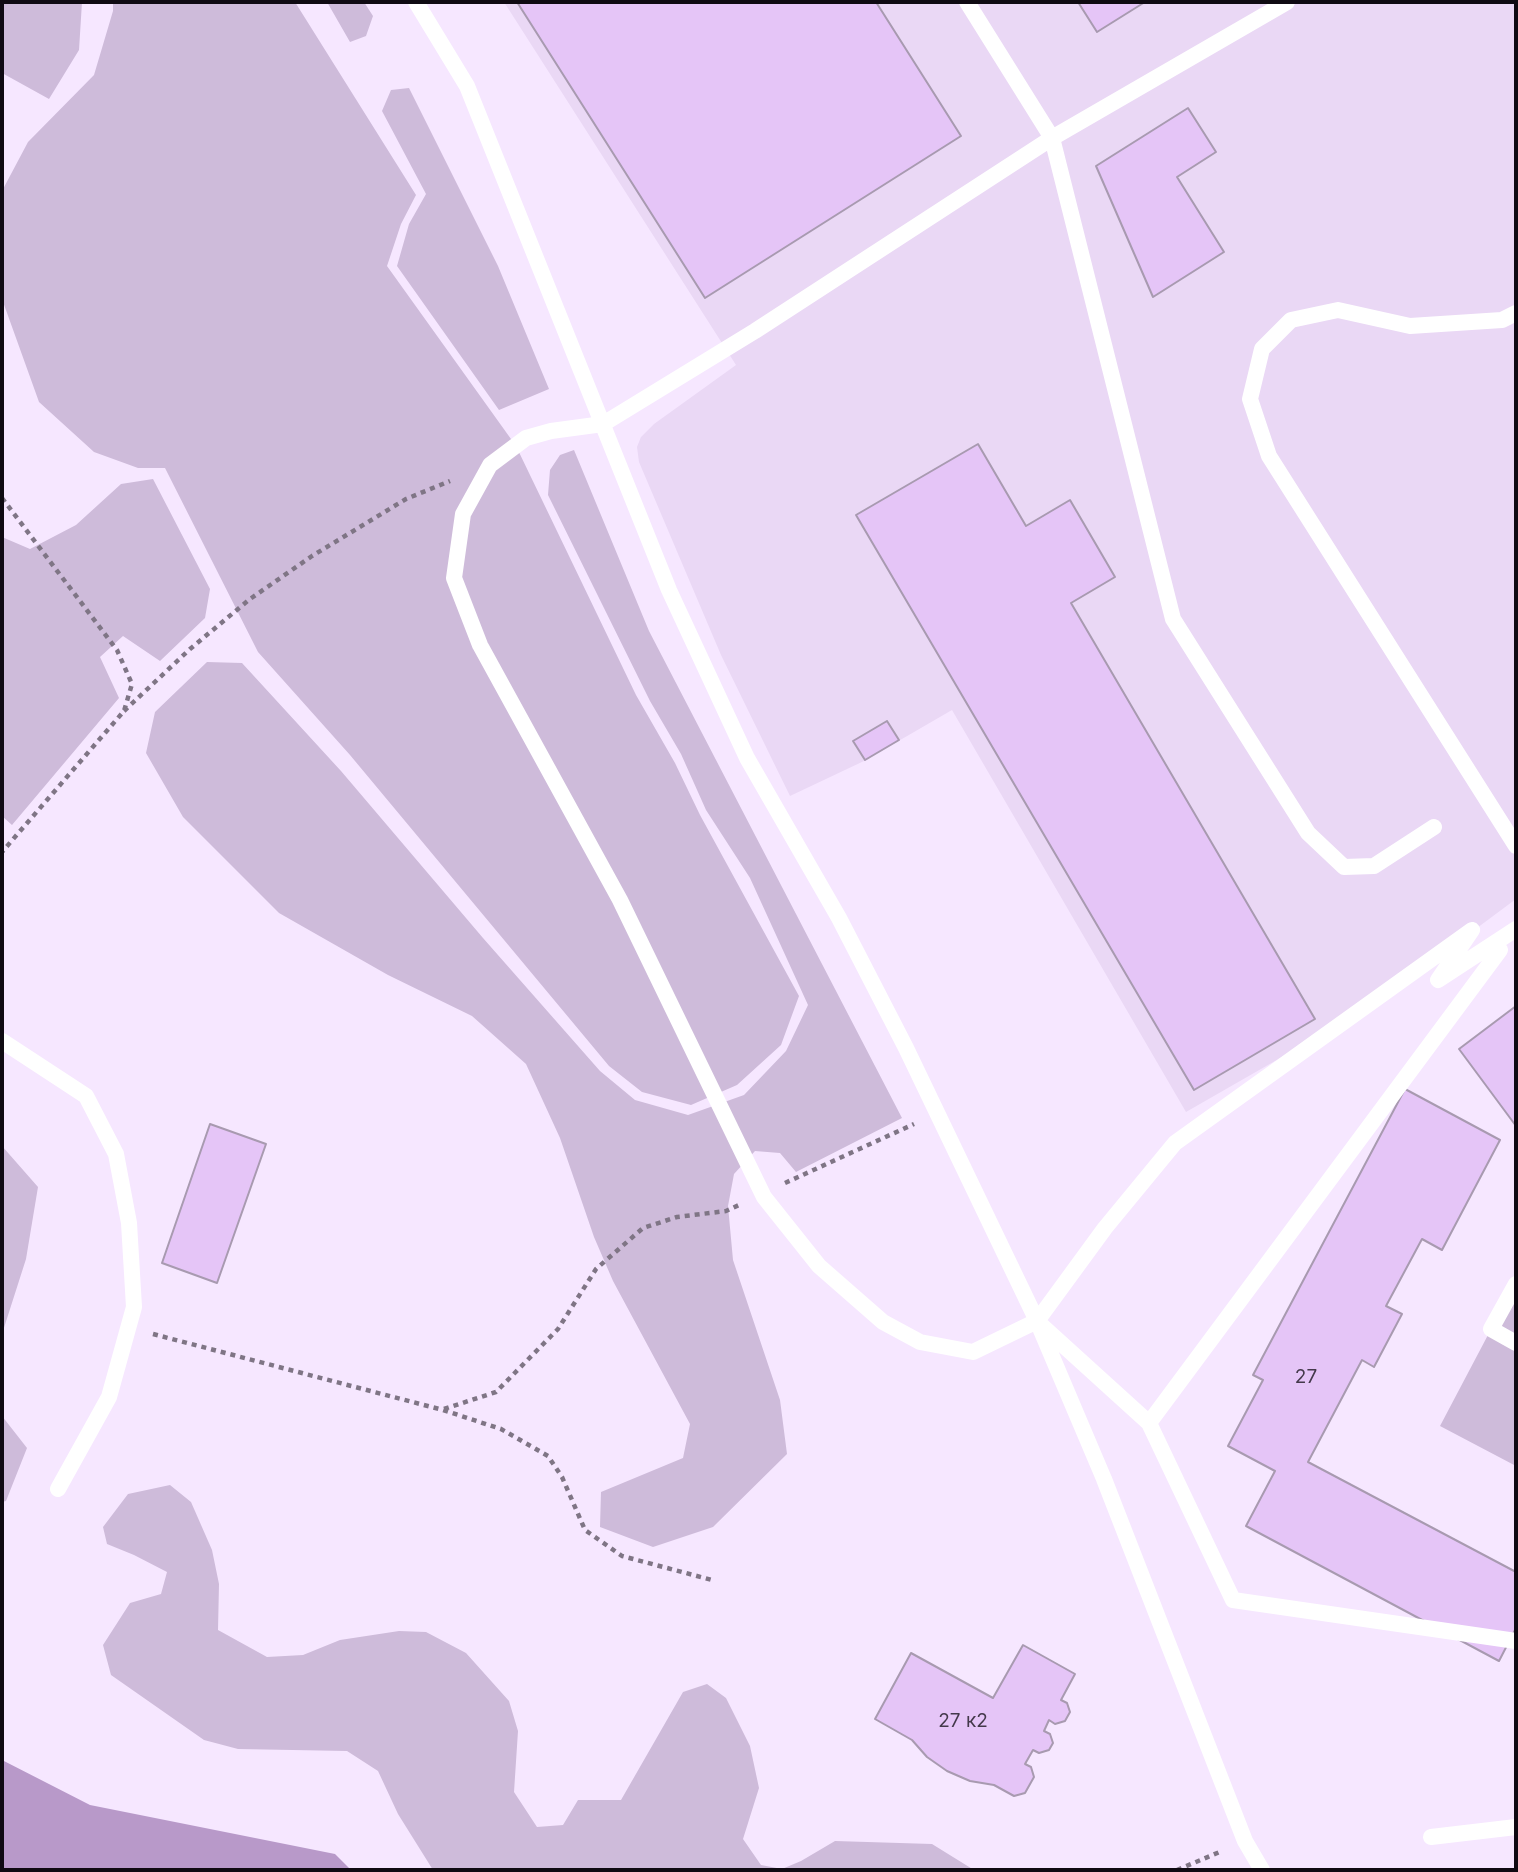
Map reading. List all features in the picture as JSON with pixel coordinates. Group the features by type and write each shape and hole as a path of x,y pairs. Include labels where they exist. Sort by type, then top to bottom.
{"lane":[{"path":"416,2 467,86 669,590 747,758 839,918 1037,1321 1104,1479 1245,1841 1262,1870"},
{"path":"967,2 1052,138 1173,619 1308,833 1344,867 1374,866 1434,827"},
{"path":"1287,2 1052,138 755,331 603,424 551,431 526,438 490,465 463,514 454,578 480,645 620,900 761,1193 819,1266 883,1322 920,1342 972,1352 1037,1321 1105,1228 1175,1143 1472,930"},
{"path":"1516,313 1502,320 1409,326 1338,310 1291,320 1262,349 1250,399 1269,456 1516,846"},
{"path":"1472,930 1438,980 1516,929"},
{"path":"1472,930 1516,958"},
{"path":"1149,1423 1500,950"},
{"path":"2,1041 86,1096 117,1154 129,1223 134,1307 109,1397 58,1489"},
{"path":"1516,1284 1492,1329 1516,1343"},
{"path":"1037,1321 1149,1423 1233,1600 1516,1641"},
{"path":"1431,1837 1516,1827"}],"path":[{"path":"2,852 124,710 200,640 250,599 312,556 406,499 490,465"},
{"path":"2,498 117,650 132,684 124,710"},
{"path":"443,1410 496,1392 558,1329 596,1269 643,1228 677,1217 726,1211 937,1114"},
{"path":"128,1328 443,1410 501,1429 548,1456 562,1477 585,1530 622,1556 712,1580"},
{"path":"1177,1870 1245,1841"}],"shaded area":[{"path":"2,2 82,2 79,50 49,99 2,73"},
{"path":"113,2 295,2 416,195 401,224 387,266 516,446 636,695 799,996 781,1045 737,1085 691,1105 642,1092 609,1066 350,755 258,652 165,468 138,468 94,452 39,402 2,299 2,191 28,142 94,75 113,11"},
{"path":"327,2 364,2 373,16 366,36 350,42"},
{"path":"504,2 1516,2 1516,899 1376,1003 1186,1112 952,710 864,761 790,796 721,655 639,462 637,447 641,437 654,424 736,365"},
{"path":"409,88 498,266 549,389 499,410 397,266 409,224 426,194 382,111 391,90"},
{"path":"574,450 649,631 902,1118 796,1172 780,1153 755,1151 734,1174 728,1206 733,1260 780,1400 787,1454 713,1527 653,1547 600,1527 601,1492 683,1458 690,1424 613,1281 594,1237 560,1138 526,1064 472,1016 388,975 279,913 183,817 146,753 155,712 207,662 242,663 341,771 600,1071 635,1100 688,1115 744,1095 786,1051 808,1005 750,878 706,810 681,754 650,701 548,495 550,470 560,455"},
{"path":"153,479 210,589 205,618 160,661 123,636 100,657 119,698 12,825 2,816 2,537 30,549 76,525 121,484"},
{"path":"2,1146 38,1187 26,1259 2,1334"},
{"path":"1508,1297 1516,1302 1516,1466 1440,1426"},
{"path":"2,1416 27,1448 6,1501 2,1502"},
{"path":"170,1485 191,1502 212,1550 219,1584 218,1630 267,1657 303,1655 340,1640 399,1631 426,1632 466,1653 509,1701 518,1731 514,1792 537,1827 563,1825 578,1800 621,1800 683,1692 707,1684 726,1698 750,1746 759,1788 743,1839 761,1865 782,1869 835,1841 932,1844 974,1870 433,1870 398,1814 378,1771 347,1751 238,1749 204,1740 111,1675 103,1645 130,1603 161,1594 167,1572 107,1544 103,1527 128,1494"},
{"path":"2,1760 90,1805 335,1854 351,1870 2,1870"}],"building":[{"path":"517,2 876,2 961,136 705,298"},
{"path":"1078,2 1145,2 1097,32"},
{"path":"1188,108 1216,152 1177,177 1224,252 1153,297 1096,166"},
{"path":"978,444 1026,526 1070,500 1115,577 1071,603 1315,1019 1194,1090 856,515"},
{"path":"887,721 899,740 865,760 853,741"},
{"path":"1516,1006 1516,1126 1459,1049"},
{"path":"1405,1089 1500,1140 1442,1250 1422,1239 1386,1306 1402,1314 1374,1367 1362,1360 1308,1462 1516,1572 1516,1628 1499,1661 1246,1526 1275,1471 1228,1446 1263,1380 1253,1375"},
{"path":"210,1124 266,1144 217,1283 162,1263"},
{"path":"1023,1645 1075,1674 1061,1700 1067,1703 1070,1712 1065,1721 1055,1724 1049,1720 1044,1731 1050,1734 1053,1743 1049,1750 1039,1753 1033,1750 1025,1764 1031,1767 1034,1777 1025,1793 1014,1796 994,1785 970,1781 947,1771 927,1757 912,1740 875,1719 911,1653 993,1698"}]}
